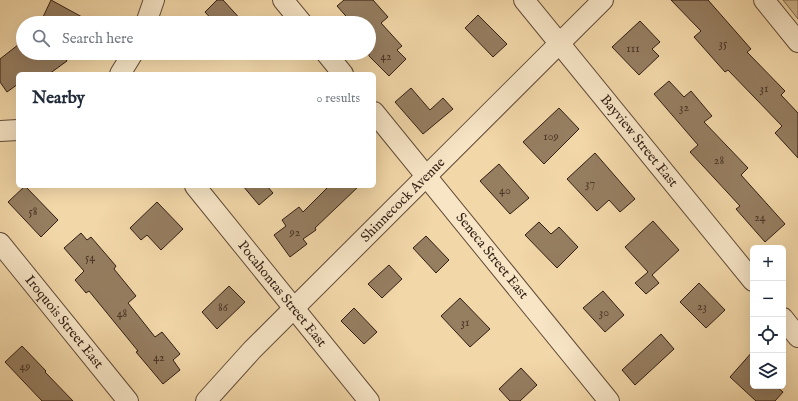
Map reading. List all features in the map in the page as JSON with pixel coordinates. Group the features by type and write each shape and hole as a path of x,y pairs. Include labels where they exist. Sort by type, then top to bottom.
{"street":[{"path":"283,0 296,16"},
{"name":"Bayview Street East","path":"524,0 752,281"},
{"name":"Shinnecock Avenue","path":"206,401 294,309 602,0"},
{"path":"764,0 798,42"},
{"path":"121,72 129,60"},
{"path":"332,60 341,72"},
{"name":"Seneca Street East","path":"376,114 609,401"},
{"path":"0,131 16,130"},
{"name":"Pocahontas Street East","path":"197,188 369,401"},
{"name":"Iroquois Street East","path":"0,243 128,401"},
{"path":"786,322 798,337"}],"shaded area":[{"path":"783,0 798,0 798,19"}],"building":[{"path":"51,0 80,16 43,16"},
{"path":"217,0 223,0 238,16 209,16 205,12"},
{"path":"344,0 373,0 388,17 381,23 402,46 397,50 406,59 389,76 373,60 376,60 376,16 346,16 337,6"},
{"path":"671,0 708,0 751,49 747,52 785,91 781,95 798,113 798,158 775,133 782,126 728,70 725,72 694,37 701,31"},
{"path":"478,15 507,44 493,57 465,28"},
{"path":"640,21 660,42 652,49 659,56 639,75 612,47"},
{"path":"16,46 16,60 67,61 52,72 16,72 16,85 7,92 0,82 0,59"},
{"path":"669,81 684,97 691,91 712,116 704,122 748,168 741,175 785,224 765,242 736,209 740,206 690,152 698,145 654,94"},
{"path":"411,88 430,110 443,98 453,109 423,134 395,102"},
{"path":"559,108 579,129 544,164 523,142"},
{"path":"595,153 635,199 620,212 609,200 597,211 567,179"},
{"path":"499,164 529,198 510,214 480,181"},
{"path":"23,188 27,188 58,220 41,237 8,202"},
{"path":"245,188 269,188 273,193 259,205"},
{"path":"327,188 357,188 315,228 316,230 303,239 307,244 290,257 274,235 286,226 282,220 299,207 303,212"},
{"path":"157,202 183,229 161,250 147,235 141,240 130,228"},
{"path":"653,221 679,250 652,275 659,283 646,294 635,283 648,272 625,247"},
{"path":"539,222 551,234 559,227 578,247 557,268 525,235"},
{"path":"81,233 87,240 91,237 116,266 114,269 136,296 128,303 155,337 162,332 180,354 173,360 180,370 163,384 136,352 138,351 89,291 86,293 75,280 84,271 64,248"},
{"path":"426,236 449,260 436,273 413,248"},
{"path":"389,265 402,279 382,298 368,284"},
{"path":"699,283 725,310 706,328 680,302"},
{"path":"229,286 245,302 217,329 202,312"},
{"path":"603,291 624,315 605,332 583,308"},
{"path":"460,298 490,329 470,347 441,316"},
{"path":"354,308 377,332 364,344 341,321"},
{"path":"661,334 674,349 635,385 622,370"},
{"path":"22,346 73,401 42,401 5,362"},
{"path":"750,354 750,389 780,389 783,392 775,401 756,401 730,377"},
{"path":"521,368 537,385 520,401 510,401 499,389"}]}
